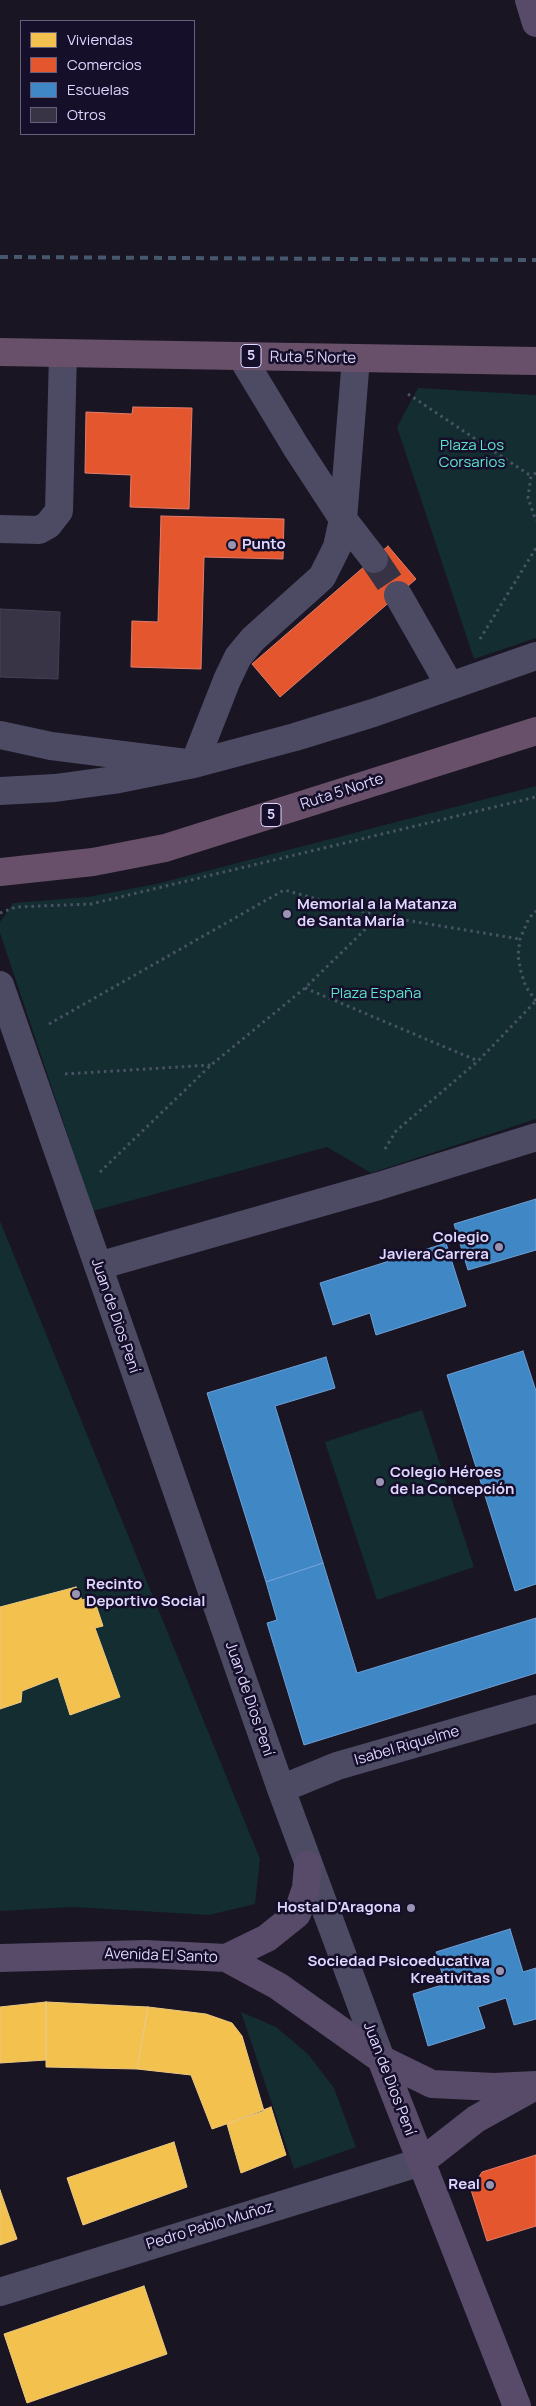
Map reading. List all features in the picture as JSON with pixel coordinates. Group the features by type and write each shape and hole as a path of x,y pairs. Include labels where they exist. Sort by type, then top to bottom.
{"highway":[{"name":"Ruta 5 Norte","path":"0,352 536,361"},
{"name":"Ruta 5 Norte","path":"0,872 94,862 165,848 536,731"}],"main road":[{"path":"529,0 536,23"},
{"path":"226,1958 267,1938 297,1914 306,1888 308,1865"},
{"name":"Avenida El Santo","path":"0,1958 145,1954 226,1958 278,1986 381,2060"},
{"path":"381,2060 432,2084 494,2087 536,2086"},
{"name":"Juan de Dios Pení","path":"381,2060 517,2406"},
{"path":"421,2162 476,2119 536,2086"}],"street":[{"path":"0,529 39,530 48,525 59,511 63,353"},
{"path":"241,356 296,447 343,519 374,559"},
{"path":"194,764 238,657 322,577 337,547 343,519 356,358"},
{"path":"398,595 450,686"},
{"path":"0,791 54,788 114,780 194,764 295,738 536,656"},
{"path":"0,734 51,746 194,764"},
{"name":"Juan de Dios Pení","path":"0,986 281,1789 381,2060"},
{"path":"98,1266 379,1186 536,1137"},
{"name":"Isabel Riquelme","path":"281,1789 337,1766 536,1709"},
{"name":"Pedro Pablo Muñoz","path":"0,2292 421,2162"}],"path":[{"path":"404,390 531,476"},
{"path":"531,476 536,473"},
{"path":"531,476 528,498 533,518 536,521"},
{"path":"450,686 536,548"},
{"path":"0,914 16,907 91,904 536,798"},
{"path":"20,1039 34,1033 284,890 380,916 520,939"},
{"path":"379,1186 371,1173 396,1131 478,1061 536,1001 526,987 518,956 520,939 529,918 536,910"},
{"path":"71,1191 86,1185 211,1065 305,988 380,916"},
{"path":"305,988 478,1061"},
{"path":"33,1080 48,1075 211,1065"}],"green space":[{"name":"Plaza Los Corsarios","path":"418,388 536,395 536,638 474,659 397,427"},
{"name":"Plaza España","path":"536,786 536,1119 371,1173 327,1147 93,1211 0,933 0,922 13,903 88,897 156,884"},
{"name":"Recinto Deportivo Social","path":"0,1221 260,1859 255,1904 209,1915 72,1907 0,1911"},
{"path":"422,1410 474,1567 377,1600 325,1442"},
{"path":"241,2012 276,2027 308,2054 334,2088 356,2147 294,2169"}],"building: Viviendas":[{"path":"76,1587 82,1600 93,1596 103,1626 95,1628 120,1697 70,1715 58,1677 22,1691 21,1702 0,1709 0,1607"},
{"path":"46,2002 148,2007 137,2069 46,2067"},
{"path":"46,2002 46,2060 0,2063 0,2007"},
{"path":"148,2007 206,2014 232,2023 242,2036 264,2111 212,2129 191,2075 137,2069"},
{"path":"271,2107 286,2155 241,2173 227,2124"},
{"path":"174,2142 187,2187 83,2225 67,2178"},
{"path":"0,2190 17,2239 0,2245"},
{"path":"144,2286 167,2354 27,2403 4,2334"}],"building: Comercios":[{"path":"133,407 192,408 189,509 130,507 131,475 85,473 86,412 132,414"},
{"path":"161,516 284,519 283,559 204,557 201,669 131,667 132,621 158,622"},
{"path":"388,546 416,579 280,697 252,664"},
{"path":"536,2155 536,2226 487,2241 471,2190 482,2172"}],"building: Escuelas":[{"path":"536,1199 536,1250 468,1270 454,1224"},
{"path":"446,1243 466,1306 376,1335 370,1313 333,1325 320,1283"},
{"path":"523,1351 536,1391 536,1584 515,1591 447,1375"},
{"path":"326,1357 335,1388 275,1406 323,1563 266,1582 207,1393"},
{"path":"323,1563 357,1673 536,1618 536,1673 304,1745 267,1623 277,1620 266,1582"},
{"path":"510,1929 523,1972 536,1968 536,2019 514,2025 506,1998 478,2007 485,2028 428,2046 413,1994 445,1984 436,1952"}],"building: Otros":[{"path":"0,609 60,612 58,679 0,677"}],"tunnel":[{"path":"374,559 398,595"}],"railway":[{"path":"0,257 536,260"}],"place":[{"name":"Punto","path":"232,545"},
{"name":"Memorial a la Matanza de Santa María","path":"287,914"},
{"name":"Colegio Javiera Carrera","path":"499,1247"},
{"name":"Colegio Héroes de la Concepción","path":"380,1482"},
{"name":"Recinto Deportivo Social","path":"76,1594"},
{"name":"Hostal D'Aragona","path":"411,1908"},
{"name":"Sociedad Psicoeducativa Kreativitas","path":"500,1971"},
{"name":"Real","path":"490,2185"}]}
